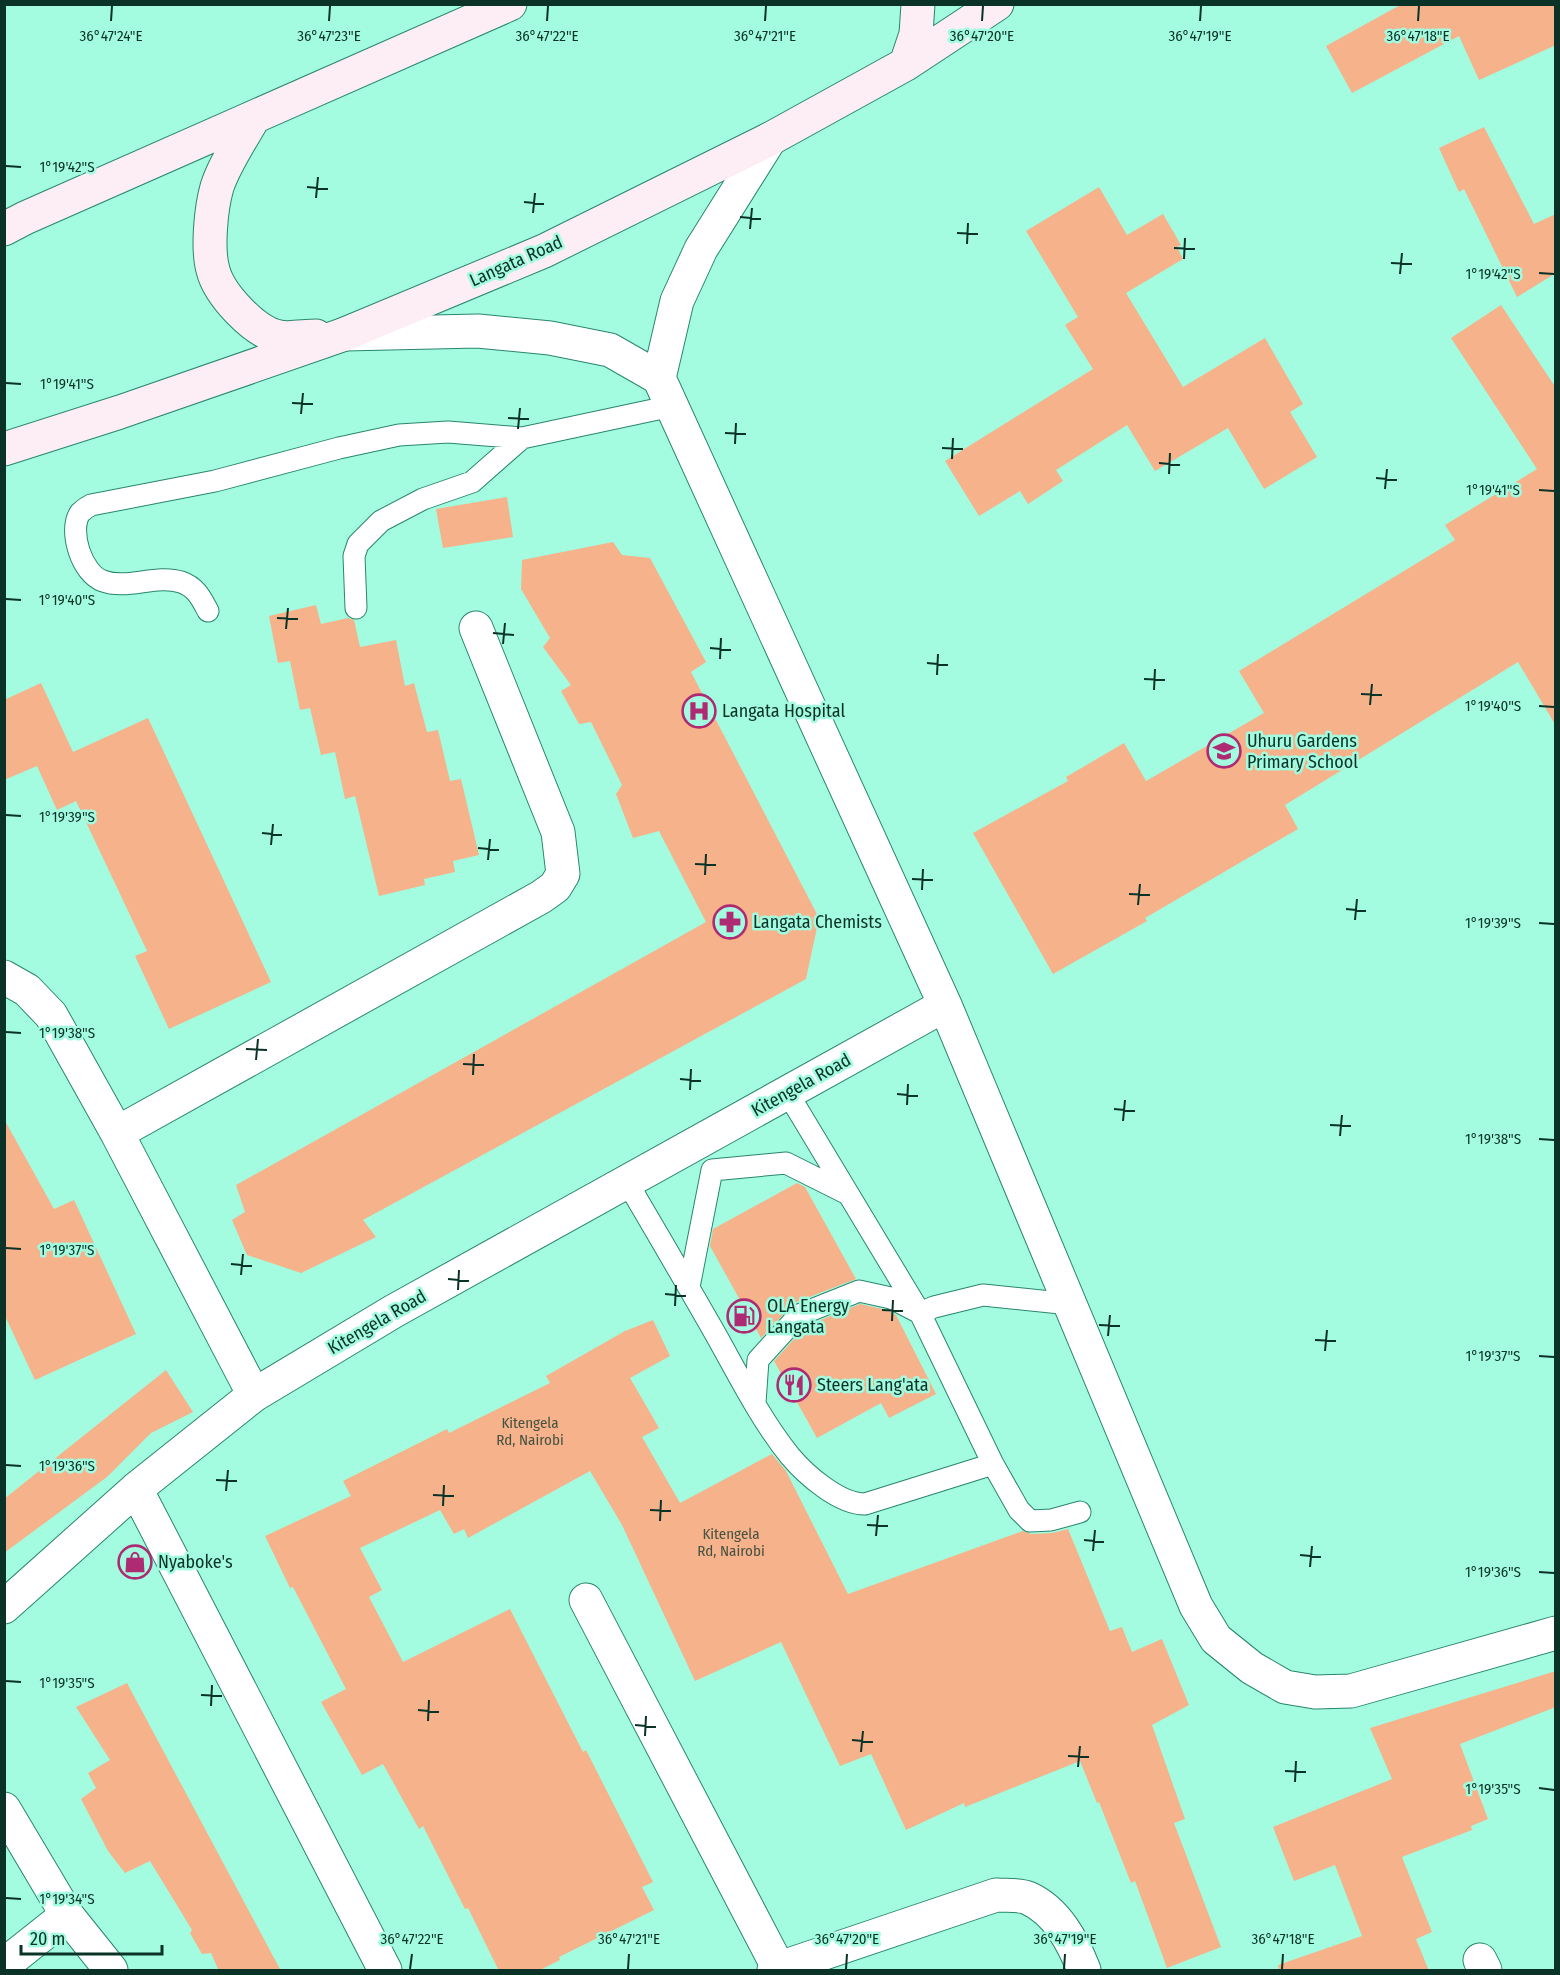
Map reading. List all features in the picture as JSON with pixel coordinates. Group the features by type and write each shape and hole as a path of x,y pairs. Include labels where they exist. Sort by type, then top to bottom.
{"main road":[{"path":"4,228 510,4"},
{"path":"906,64 915,34 918,4"},
{"name":"Langata Road","path":"4,449 120,412 345,334 544,251 770,139 906,64 997,4"},
{"path":"254,117 218,185 212,210 213,270 225,295 251,324 279,337 345,334"}],"street":[{"path":"665,392 677,301 701,249 770,139"},
{"path":"345,334 478,331 550,338 610,350 665,392 945,1005 1196,1606 1216,1639 1252,1668 1285,1687 1315,1692 1351,1691 1556,1633"},
{"path":"117,1133 541,897 555,886 563,874 558,832 476,628"},
{"path":"4,976 27,990 51,1015 117,1133 254,1395"},
{"name":"Kitengela Road","path":"4,1606 136,1489 254,1395 394,1311 945,1005"},
{"path":"136,1489 385,1971"},
{"path":"586,1600 776,1970 996,1894 1027,1898 1053,1914 1078,1956 1084,1971"},
{"path":"4,1809 67,1915 111,1971"},
{"path":"4,1965 67,1915"}],"lane":[{"path":"208,611 198,593 190,586 178,581 113,583 101,580 90,572 82,561 75,530 81,511 91,505 214,481 339,448 399,435 448,432 522,438 665,392"},
{"path":"356,609 354,556 358,544 381,521 423,499 472,482 522,438"},
{"path":"788,1092 920,1313 993,1464 1019,1510 1030,1521 1051,1520 1080,1512"},
{"path":"689,1287 712,1170 786,1163 849,1194"},
{"path":"627,1182 755,1403 791,1456 825,1488 844,1501 865,1504 993,1464"},
{"path":"755,1403 758,1360 798,1315 859,1291 891,1298 920,1313"},
{"path":"920,1313 934,1307 983,1295 1070,1304"}],"building":[{"path":"1402,4 1556,4 1556,45 1479,80 1459,36 1352,93 1326,46"},
{"path":"1484,127 1534,224 1556,214 1556,273 1517,297 1464,189 1459,192 1439,148"},
{"path":"1099,187 1127,235 1163,214 1181,245 1177,247 1183,259 1126,293 1183,387 1265,338 1303,404 1290,412 1317,457 1264,489 1228,428 1155,471 1127,425 1056,470 1063,481 1028,504 1020,491 979,516 945,461 1093,369 1065,325 1078,317 1026,231"},
{"path":"1501,305 1556,388 1556,726 1518,662 1285,805 1298,829 1145,918 1147,921 1053,974 973,833 1068,781 1066,777 1124,743 1146,781 1264,713 1239,671 1455,540 1445,525 1537,469 1451,338"},
{"path":"507,497 513,537 443,548 436,509"},
{"path":"613,542 622,555 650,558 706,662 691,672 819,918 806,979 363,1220 376,1237 301,1273 247,1255 232,1220 245,1212 236,1185 706,922 659,831 633,838 616,794 622,785 591,722 579,724 561,691 571,685 543,647 550,638 521,589 522,560"},
{"path":"316,605 321,624 348,618 354,620 360,647 396,640 405,686 414,683 427,732 438,730 450,781 461,779 479,855 453,861 455,872 424,879 425,885 379,896 355,796 345,799 335,752 321,755 310,708 300,710 290,661 278,663 269,616"},
{"path":"41,683 73,752 148,718 271,982 169,1029 135,956 147,951 76,801 57,810 37,766 4,780 4,700"},
{"path":"4,1119 54,1209 74,1200 136,1334 35,1380 4,1314"},
{"path":"797,1183 805,1187 856,1279 794,1303 761,1338 710,1246 713,1229"},
{"path":"860,1304 887,1310 896,1315 936,1394 889,1418 881,1403 817,1438 774,1361 806,1326"},
{"path":"653,1320 670,1356 630,1378 659,1428 642,1437 680,1503 772,1454 786,1471 848,1594 1023,1531 1031,1534 1052,1533 1068,1529 1110,1631 1122,1627 1132,1652 1162,1639 1189,1705 1152,1725 1185,1819 1174,1823 1221,1947 1167,1968 1135,1881 1131,1883 1080,1761 965,1807 964,1803 906,1830 871,1754 840,1766 781,1642 695,1681 622,1525 590,1471 468,1538 464,1529 454,1534 440,1510 360,1548 382,1590 369,1597 403,1662 510,1609 583,1752 586,1750 653,1882 642,1887 654,1910 559,1957 560,1960 538,1971 499,1971 423,1826 419,1829 383,1764 362,1775 321,1702 346,1689 293,1587 290,1588 265,1536 351,1496 343,1481 447,1429 449,1433 550,1383 546,1376 625,1331"},
{"path":"166,1370 193,1412 151,1433 107,1477 4,1553 4,1499"},
{"path":"1556,1671 1556,1707 1460,1744 1488,1819 1471,1826 1472,1830 1402,1857 1432,1932 1416,1939 1429,1971 1279,1971 1278,1965 1362,1936 1335,1865 1294,1881 1273,1827 1392,1779 1370,1728"},
{"path":"127,1683 281,1971 219,1971 211,1953 202,1954 190,1933 192,1930 150,1861 125,1873 108,1851 81,1799 96,1788 88,1773 110,1760 76,1707"}],"place":[{"name":"Langata Hospital","path":"699,711"},
{"name":"Uhuru Gardens Primary School","path":"1224,751"},
{"name":"Langata Chemists","path":"730,922"},
{"name":"OLA Energy Langata","path":"744,1316"},
{"name":"Steers Lang'ata","path":"794,1385"},
{"name":"Nyaboke's","path":"135,1562"}]}
